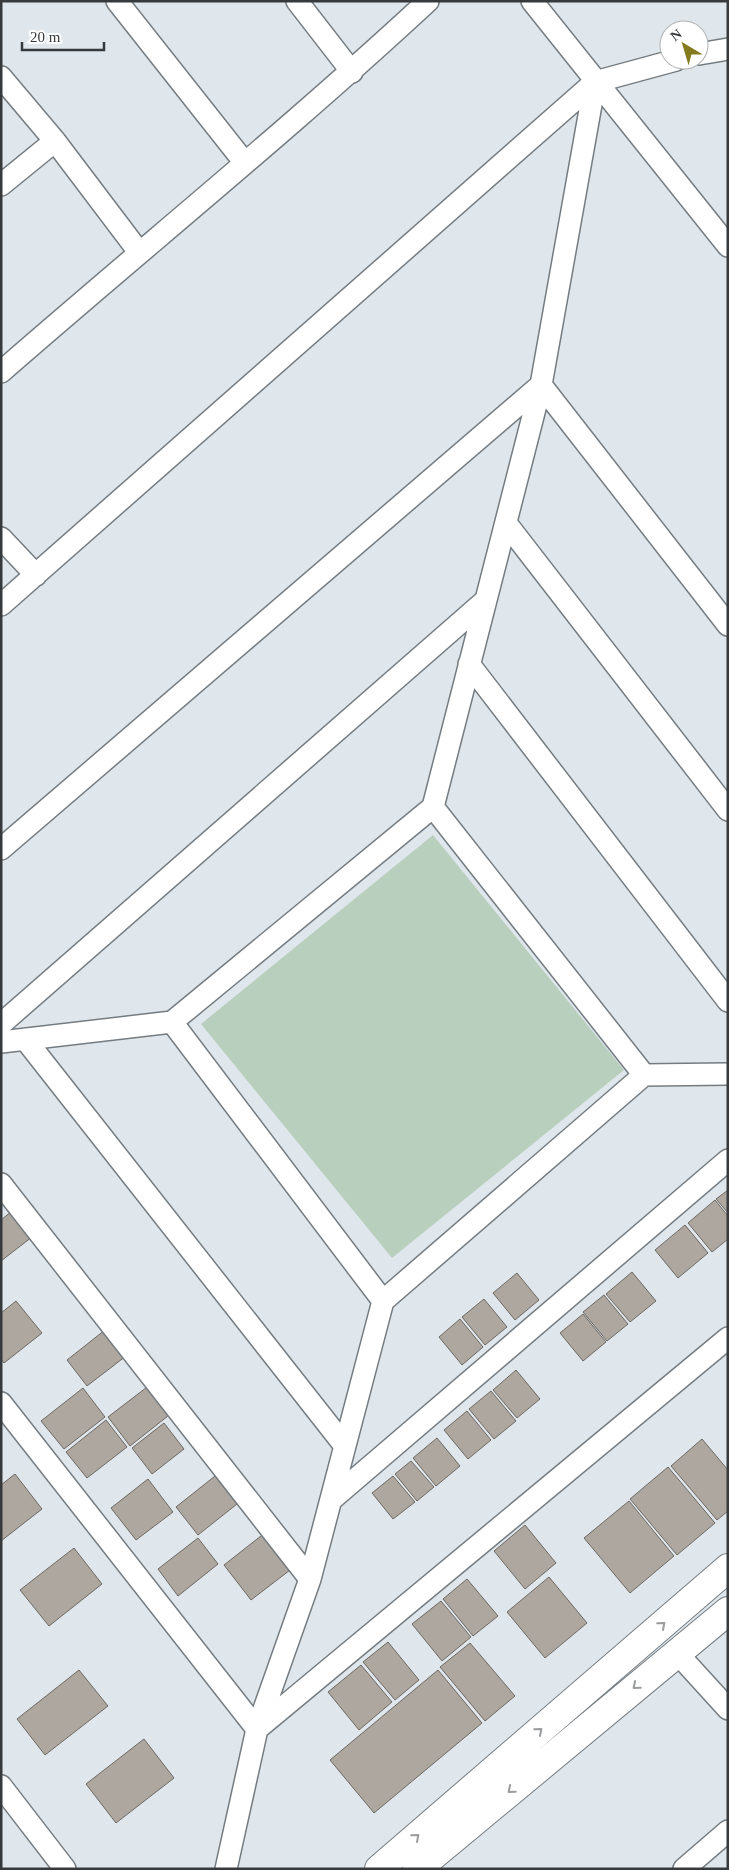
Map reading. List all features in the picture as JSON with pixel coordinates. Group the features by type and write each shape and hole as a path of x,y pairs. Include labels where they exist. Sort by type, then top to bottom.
{"street":[{"path":"117,1 245,163"},
{"path":"297,1 352,72"},
{"path":"1,372 139,252 352,72 428,1"},
{"path":"532,1 595,82 725,240"},
{"path":"709,52 728,48"},
{"path":"1,605 595,82 659,65"},
{"path":"1,77 55,141 139,252"},
{"path":"1,1042 172,1022 433,807 541,385 595,82"},
{"path":"1,185 55,141"},
{"path":"541,385 728,625"},
{"path":"1,848 541,385"},
{"path":"506,522 728,810"},
{"path":"1,538 36,575"},
{"path":"1,1024 486,600"},
{"path":"469,664 728,1002"},
{"path":"433,807 644,1075"},
{"path":"172,1022 383,1301"},
{"path":"25,1039 345,1446"},
{"path":"226,1869 257,1729 310,1579 383,1301 644,1075 728,1074"},
{"path":"331,1500 728,1160"},
{"path":"1,1184 310,1579"},
{"path":"257,1729 728,1338"},
{"path":"1,1404 257,1729"},
{"path":"379,1869 728,1568"},
{"path":"417,1869 728,1611"},
{"path":"676,1653 728,1709"},
{"path":"1,1786 65,1869"},
{"path":"684,1869 728,1831"}],"green space":[{"path":"433,835 624,1070 392,1258 201,1024"}],"building":[{"path":"728,1190 728,1213 716,1199"},
{"path":"715,1200 728,1216 728,1239 712,1252 688,1223"},
{"path":"12,1211 32,1237 1,1261 1,1220"},
{"path":"685,1225 708,1253 678,1278 655,1250"},
{"path":"632,1272 656,1301 630,1322 606,1294"},
{"path":"517,1273 539,1300 515,1320 493,1293"},
{"path":"604,1295 628,1324 607,1341 583,1312"},
{"path":"484,1299 507,1327 485,1345 462,1317"},
{"path":"16,1301 42,1333 4,1363 1,1359 1,1313"},
{"path":"583,1314 606,1342 583,1361 560,1333"},
{"path":"460,1319 483,1347 462,1365 439,1337"},
{"path":"105,1330 126,1356 87,1386 67,1360"},
{"path":"516,1370 540,1399 517,1418 493,1390"},
{"path":"151,1384 173,1412 130,1446 108,1417"},
{"path":"83,1388 105,1417 64,1449 41,1421"},
{"path":"491,1391 516,1421 494,1439 469,1409"},
{"path":"467,1411 491,1440 468,1459 444,1430"},
{"path":"106,1420 127,1447 87,1478 66,1452"},
{"path":"164,1423 184,1449 152,1474 132,1448"},
{"path":"437,1438 460,1466 436,1486 413,1458"},
{"path":"702,1439 728,1470 728,1511 717,1520 671,1466"},
{"path":"411,1461 434,1487 417,1501 395,1474"},
{"path":"668,1467 715,1523 677,1555 630,1499"},
{"path":"15,1474 42,1509 1,1541 1,1485"},
{"path":"215,1476 237,1504 198,1535 176,1507"},
{"path":"393,1476 415,1502 393,1519 372,1493"},
{"path":"148,1479 173,1512 136,1540 111,1508"},
{"path":"629,1501 674,1556 630,1593 584,1538"},
{"path":"525,1525 556,1563 525,1589 494,1551"},
{"path":"266,1532 294,1567 251,1600 224,1565"},
{"path":"198,1538 218,1564 178,1596 158,1569"},
{"path":"74,1548 102,1584 49,1626 20,1590"},
{"path":"549,1577 587,1623 545,1658 507,1612"},
{"path":"467,1579 498,1616 473,1636 443,1599"},
{"path":"441,1601 471,1637 442,1661 412,1624"},
{"path":"388,1642 419,1680 395,1700 363,1662"},
{"path":"470,1643 515,1696 485,1721 440,1667"},
{"path":"361,1665 392,1702 359,1730 328,1692"},
{"path":"79,1670 108,1706 45,1755 17,1719"},
{"path":"438,1670 482,1723 374,1813 330,1760"},
{"path":"144,1739 174,1778 116,1823 86,1784"}]}
